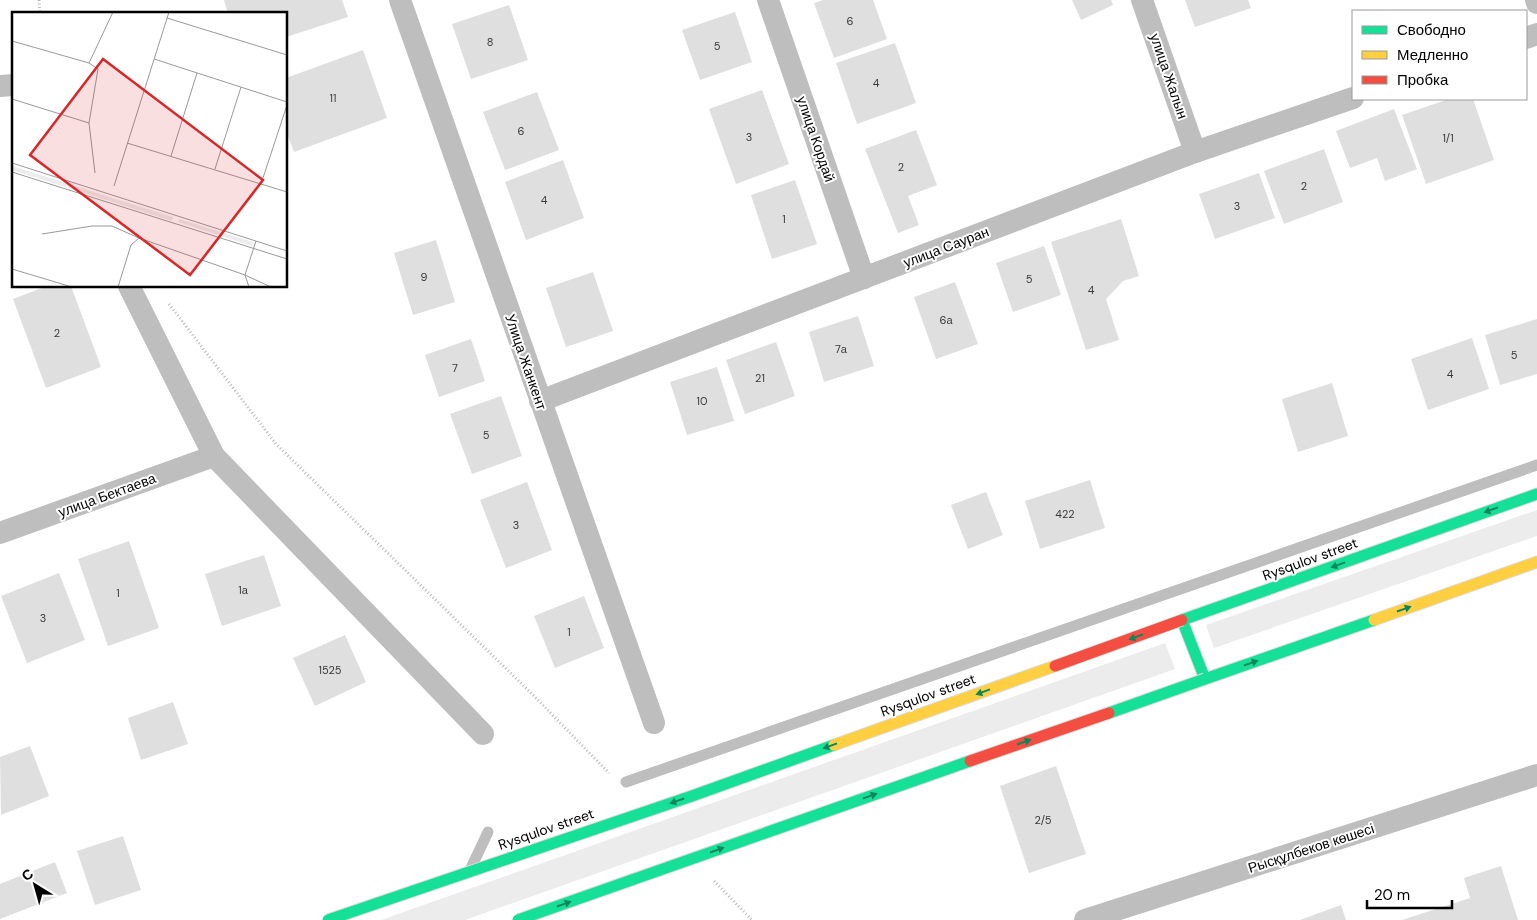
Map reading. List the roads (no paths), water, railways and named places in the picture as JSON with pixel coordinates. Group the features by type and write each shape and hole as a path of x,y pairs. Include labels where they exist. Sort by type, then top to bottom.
{"main road":[{"name":"Rysqulov street","path":"328,920 692,796 1537,494"},
{"path":"518,920 1537,562"},
{"path":"1182,620 1205,679"}],"street":[{"name":"Улица Жанкент","path":"400,0 654,723"},
{"name":"улица Кордай","path":"768,0 864,278"},
{"name":"улица Жалын","path":"1142,0 1195,152"},
{"name":"улица Сауран","path":"540,401 1195,152 1352,98"},
{"path":"130,288 214,456 483,734"},
{"name":"улица Бектаева","path":"0,533 214,456"},
{"name":"Рысқұлбеков көшесі","path":"1085,920 1537,775"}],"lane":[{"path":"626,782 1537,465"},
{"path":"469,872 488,832"}]}
